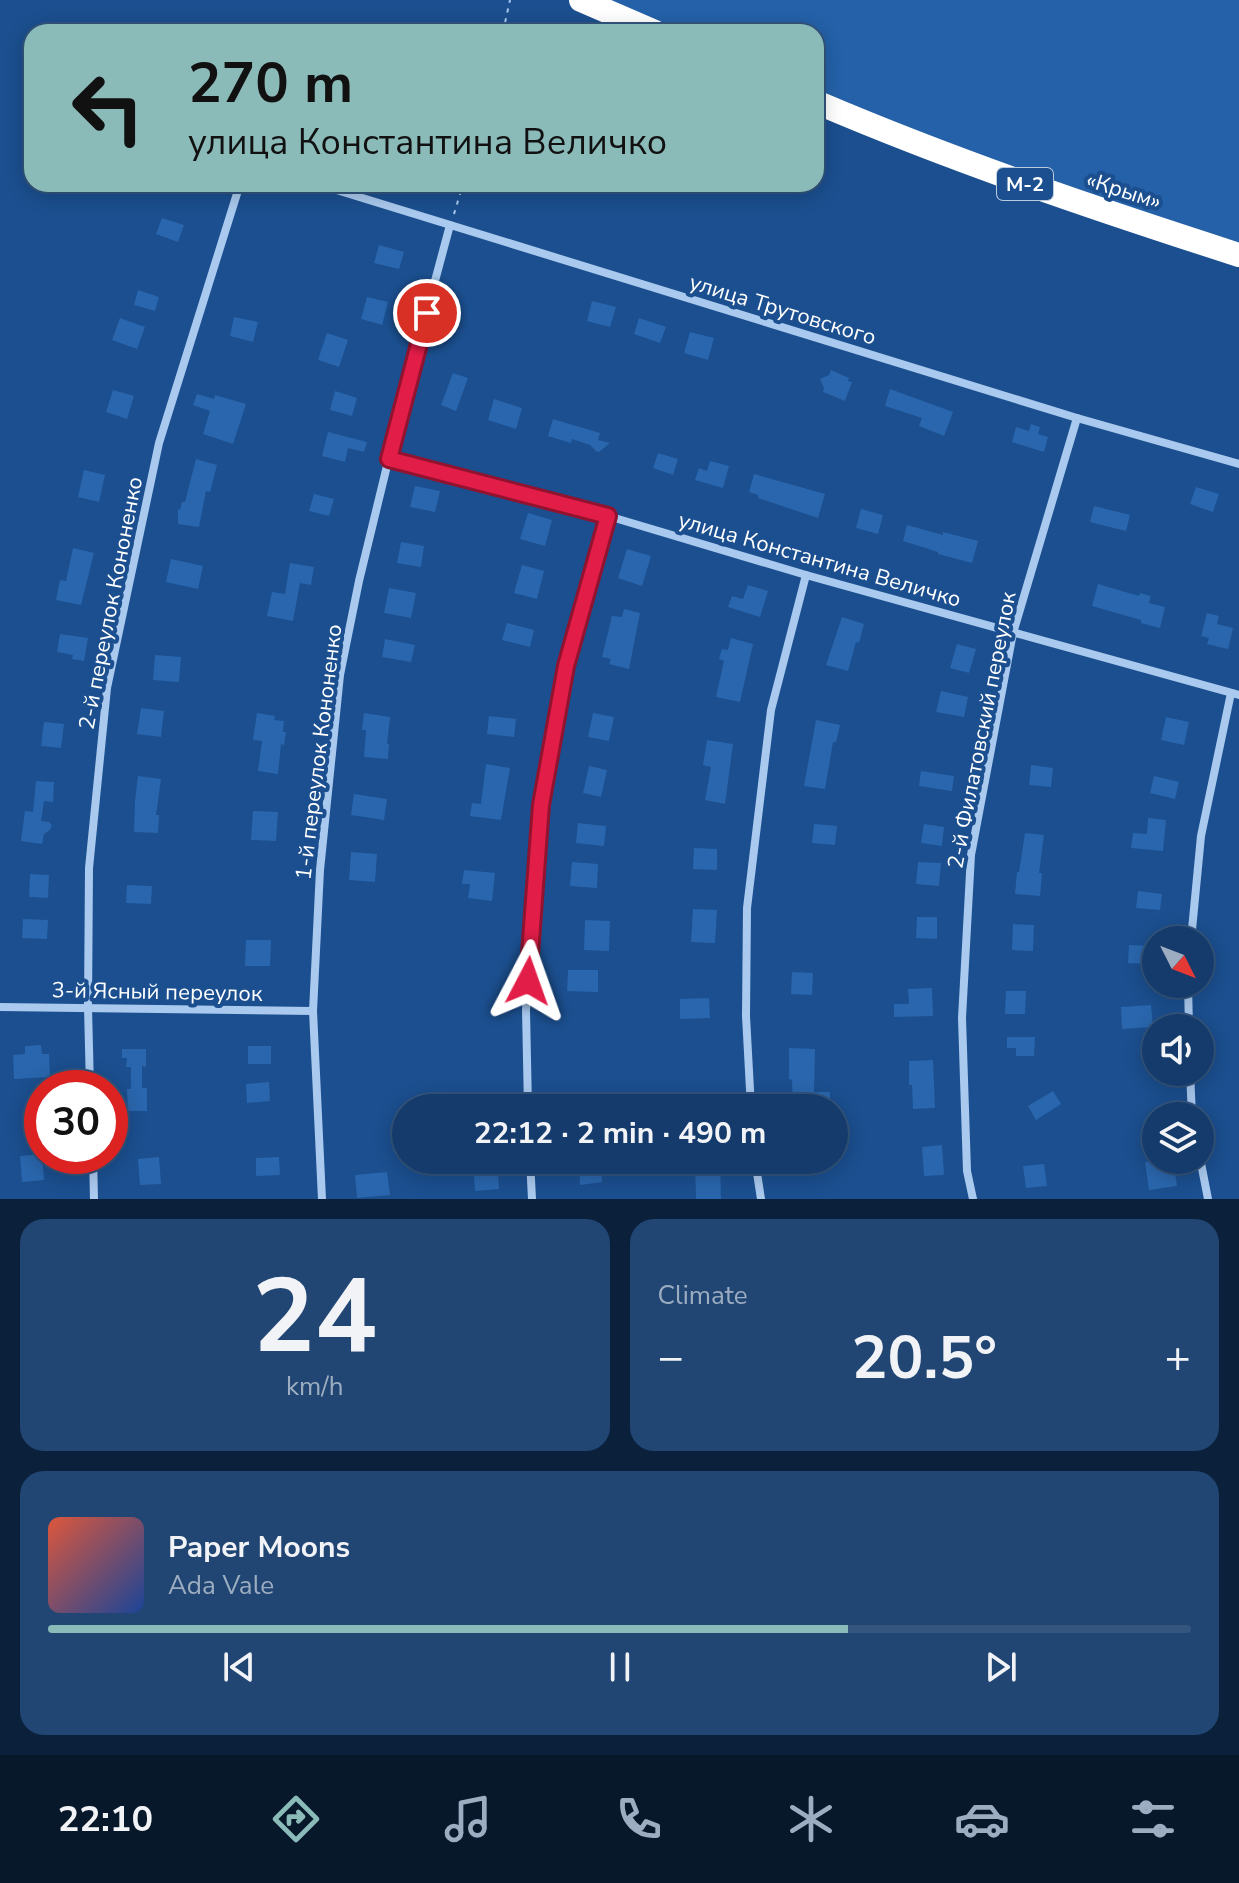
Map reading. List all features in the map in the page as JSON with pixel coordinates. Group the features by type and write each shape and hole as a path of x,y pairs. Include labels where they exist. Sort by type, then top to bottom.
{"highway":[{"path":"581,0 636,24"},
{"name":"«Крым»","path":"824,105 991,172 1239,255"}],"street":[{"name":"2-й переулок Кононенко","path":"90,1070 89,868 107,688 159,443 237,192"},
{"name":"улица Трутовского","path":"343,192 1077,418 1239,464"},
{"name":"1-й переулок Кононенко","path":"322,1199 313,1011 320,870 340,675 359,581 450,225"},
{"name":"2-й Филатовский переулок","path":"973,1199 967,1171 962,1018 971,855 1013,633 1077,418"},
{"name":"улица Константина Величко","path":"389,459 608,516 806,575 1235,694"},
{"path":"528,1094 526,1010 541,805 566,666 608,516"},
{"path":"750,1094 746,1016 747,908 771,710 806,575"},
{"path":"1192,926 1201,836 1235,694"},
{"name":"3-й Ясный переулок","path":"0,1007 313,1011"},
{"path":"93,1174 94,1199"},
{"path":"531,1174 532,1199"},
{"path":"757,1174 761,1199"},
{"path":"1203,1174 1208,1199"}],"path":[{"path":"505,24 510,0"},
{"path":"450,225 460,192"}],"shaded area":[{"path":"581,0 1239,0 1239,255 824,105 824,24 636,24"}],"building":[{"path":"162,218 184,225 178,242 156,234"},
{"path":"379,245 404,252 399,269 374,263"},
{"path":"138,290 159,297 155,311 134,305"},
{"path":"367,297 388,302 382,325 361,319"},
{"path":"592,301 616,307 610,327 587,321"},
{"path":"234,317 258,322 253,342 230,336"},
{"path":"120,318 145,327 137,349 112,340"},
{"path":"639,318 666,327 660,343 634,334"},
{"path":"690,332 714,338 708,360 684,353"},
{"path":"327,333 348,340 339,367 318,360"},
{"path":"831,370 852,382 845,401 823,392 820,379 829,375"},
{"path":"453,373 468,378 456,411 441,405"},
{"path":"890,389 953,412 944,436 919,426 922,418 885,406"},
{"path":"113,390 134,396 127,419 106,412"},
{"path":"335,391 357,398 352,416 330,410"},
{"path":"197,394 214,399 215,395 246,404 233,444 203,434 210,411 193,405"},
{"path":"494,399 522,408 516,429 488,420"},
{"path":"553,419 600,433 598,440 610,443 599,452 590,445 572,439 571,443 548,436"},
{"path":"1031,424 1040,427 1038,434 1048,437 1044,452 1012,442 1016,427 1029,431"},
{"path":"328,432 367,442 364,452 348,448 345,462 322,456"},
{"path":"658,453 678,459 673,475 653,468"},
{"path":"196,459 217,465 210,492 206,491 199,527 178,524 178,509 185,502"},
{"path":"710,461 729,466 723,488 695,480 699,468 707,471"},
{"path":"84,470 105,475 99,502 78,497"},
{"path":"754,474 825,494 818,518 758,498 758,495 749,492"},
{"path":"415,486 440,491 435,512 410,507"},
{"path":"1196,487 1219,494 1213,512 1190,504"},
{"path":"314,494 334,499 329,516 309,511"},
{"path":"1094,506 1130,515 1126,531 1090,522"},
{"path":"861,509 883,515 878,534 856,528"},
{"path":"528,513 552,520 545,546 520,539"},
{"path":"907,525 978,541 972,563 903,541"},
{"path":"401,542 424,546 421,567 397,563"},
{"path":"73,548 94,553 81,605 56,600 60,580 66,581"},
{"path":"627,549 651,556 642,586 618,578"},
{"path":"171,559 203,566 198,589 166,582"},
{"path":"290,563 314,567 311,585 300,583 293,621 267,616 272,592 285,594"},
{"path":"522,565 544,571 537,599 514,593"},
{"path":"1098,584 1139,596 1140,593 1151,596 1149,603 1165,607 1160,628 1092,606"},
{"path":"748,585 768,591 760,617 728,607 732,596 743,599"},
{"path":"389,588 416,593 411,618 384,613"},
{"path":"624,609 640,613 629,669 609,664 611,659 602,657 612,616 622,617"},
{"path":"1207,613 1219,616 1217,624 1233,628 1228,649 1207,644 1209,638 1201,636"},
{"path":"842,617 864,624 848,671 826,665"},
{"path":"507,623 534,630 530,647 502,640"},
{"path":"60,634 88,638 84,661 57,652"},
{"path":"731,638 753,644 740,702 716,697 724,661 719,659 722,649 728,650"},
{"path":"385,639 415,645 411,662 382,657"},
{"path":"957,644 976,649 969,673 950,668"},
{"path":"155,655 181,657 179,682 153,680"},
{"path":"941,691 968,697 964,717 936,712"},
{"path":"141,708 164,711 161,737 137,734"},
{"path":"257,713 284,721 283,732 286,732 284,745 281,744 278,774 258,771 262,741 253,740"},
{"path":"364,713 390,717 388,759 364,757"},
{"path":"593,713 614,717 609,741 588,737"},
{"path":"489,716 516,719 514,737 487,734"},
{"path":"1166,717 1189,722 1184,745 1161,740"},
{"path":"816,720 840,725 836,742 833,742 825,789 804,786"},
{"path":"44,722 64,724 61,748 41,746"},
{"path":"707,740 733,744 725,804 705,800 711,767 703,765"},
{"path":"486,764 510,768 501,820 470,816 472,803 481,804"},
{"path":"1031,765 1053,768 1051,787 1029,785"},
{"path":"589,766 607,770 601,797 583,793"},
{"path":"921,771 954,776 952,791 919,786"},
{"path":"138,776 161,779 156,815 159,815 158,833 134,832"},
{"path":"1154,776 1179,782 1175,799 1150,793"},
{"path":"36,781 54,782 53,802 44,801 41,821 52,825 44,834 42,844 21,841 25,811 33,812"},
{"path":"354,794 387,799 384,820 351,815"},
{"path":"253,811 278,812 276,841 251,840"},
{"path":"1148,818 1166,820 1163,851 1131,848 1133,833 1147,834"},
{"path":"578,823 606,826 604,846 576,843"},
{"path":"814,824 837,826 835,845 812,843"},
{"path":"924,824 944,827 942,846 921,843"},
{"path":"1025,833 1044,835 1039,873 1042,873 1040,896 1015,894"},
{"path":"694,848 717,849 717,870 693,869"},
{"path":"351,852 377,854 375,882 349,880"},
{"path":"572,862 598,864 597,888 570,886"},
{"path":"918,862 941,863 939,886 916,884"},
{"path":"464,870 495,873 492,901 468,898 470,884 462,884"},
{"path":"30,874 49,875 48,898 29,897"},
{"path":"127,885 152,886 151,904 126,903"},
{"path":"1138,891 1162,894 1160,910 1136,908"},
{"path":"693,909 717,910 715,943 691,942"},
{"path":"917,917 937,917 937,939 916,938"},
{"path":"23,919 48,920 47,939 22,938"},
{"path":"585,920 610,921 609,951 584,950"},
{"path":"1013,924 1034,925 1033,951 1012,950"},
{"path":"246,940 271,940 270,966 245,966"},
{"path":"1129,945 1142,945 1142,964 1128,963"},
{"path":"568,970 598,970 598,992 567,991"},
{"path":"792,972 813,973 812,995 791,994"},
{"path":"932,988 933,1016 894,1017 894,1004 909,1004 908,989"},
{"path":"1006,991 1026,991 1025,1014 1005,1014"},
{"path":"709,998 710,1018 680,1019 680,999"},
{"path":"1151,1005 1152,1014 1142,1014 1142,1028 1122,1029 1121,1007"},
{"path":"1007,1037 1035,1037 1034,1056 1016,1056 1016,1048 1007,1048"},
{"path":"41,1045 42,1054 49,1054 50,1070 24,1070 24,1078 14,1079 13,1055 25,1054 25,1046"},
{"path":"248,1046 271,1046 271,1064 248,1064"},
{"path":"789,1048 815,1049 814,1092 830,1094 792,1094 792,1080 789,1079"},
{"path":"122,1049 146,1049 142,1088 147,1088 147,1111 128,1111 131,1067 126,1067 127,1058 122,1058"},
{"path":"933,1060 935,1108 913,1109 909,1061"},
{"path":"269,1082 270,1101 247,1103 246,1084"},
{"path":"1053,1091 1061,1104 1036,1120 1028,1106"},
{"path":"942,1145 944,1175 924,1176 922,1147"},
{"path":"20,1156 24,1156 24,1174 44,1174 44,1180 22,1182"},
{"path":"159,1157 161,1184 140,1185 138,1159"},
{"path":"279,1157 280,1175 256,1176 256,1158"},
{"path":"1044,1164 1047,1186 1026,1188 1023,1166"},
{"path":"387,1172 390,1195 357,1198 355,1175"},
{"path":"498,1174 499,1189 475,1191 474,1176"},
{"path":"580,1174 602,1174 602,1182 580,1185"},
{"path":"695,1174 720,1174 721,1199 696,1199"},
{"path":"1147,1174 1175,1174 1177,1186 1149,1190"}],"route":[{"path":"427,313 389,459 608,516 566,666 541,805 528,981"}]}
